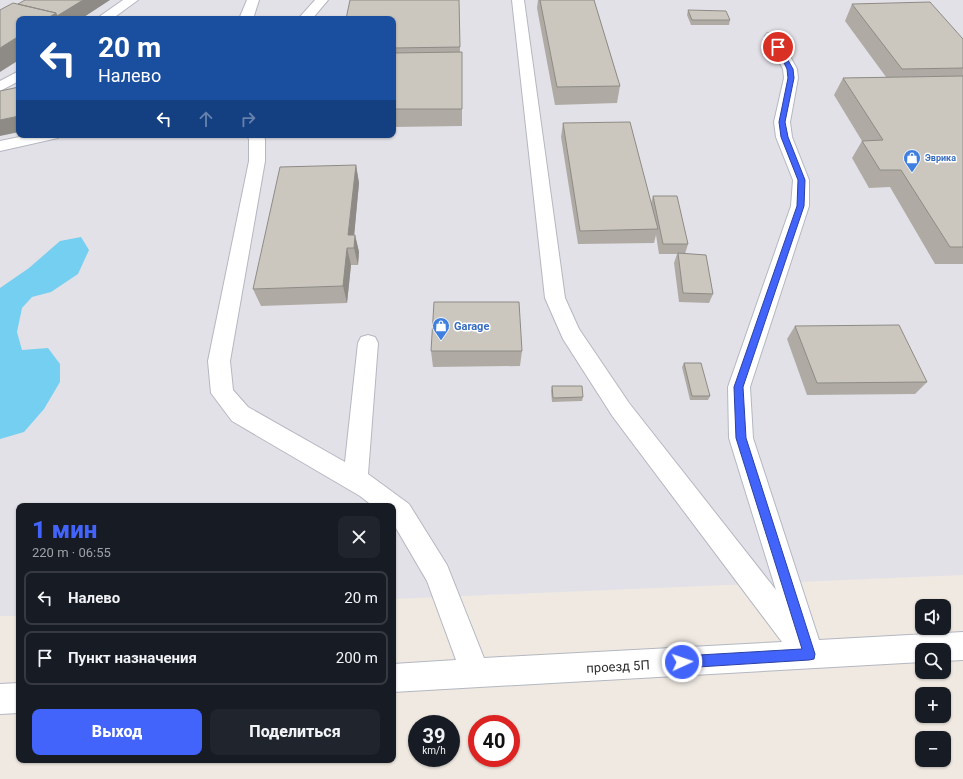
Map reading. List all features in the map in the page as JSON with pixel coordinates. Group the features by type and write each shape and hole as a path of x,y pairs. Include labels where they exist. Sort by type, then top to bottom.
{"street":[{"path":"108,16 132,0"},
{"path":"247,16 253,0"},
{"path":"308,16 322,0"},
{"path":"518,0 555,298 570,333 621,410 809,654"},
{"path":"772,36 790,69 791,78 782,122 784,137 801,180 800,206 739,387 741,438 809,654"},
{"path":"0,87 16,77"},
{"path":"0,146 38,138"},
{"path":"256,138 257,162 219,361 222,393 240,414 369,488 388,503"},
{"path":"355,480 368,343"},
{"path":"396,509 400,512 438,574 476,674"},
{"name":"проезд 5П","path":"396,678 963,646"},
{"path":"0,699 16,698"}],"shaded area":[{"path":"0,0 963,0 963,575 396,599 396,503 16,503 16,616 0,616"}],"water":[{"path":"81,237 89,250 78,274 51,292 32,297 22,308 17,332 22,350 48,348 60,364 60,382 44,409 24,432 0,439 0,288 29,268 60,241"}],"building":[{"path":"25,0 83,0 57,16 56,13 18,4"},
{"path":"350,0 459,0 460,47 396,48 396,16 347,16"},
{"path":"540,0 594,0 620,86 557,87"},
{"path":"930,2 963,39 963,68 902,69 852,4"},
{"path":"13,3 56,13 51,16 16,16 16,38 0,48 0,10"},
{"path":"688,10 726,11 730,20 692,20"},
{"path":"462,52 462,109 396,109 396,53"},
{"name":"Эврика","path":"963,76 963,247 950,247 901,170 880,170 862,141 883,140 843,78"},
{"path":"16,88 16,117 0,120 0,91"},
{"path":"630,122 658,229 580,231 563,123"},
{"path":"356,165 348,235 355,235 354,248 347,248 343,286 253,289 280,167"},
{"path":"653,196 677,196 688,244 663,244"},
{"path":"678,253 706,255 713,294 683,293"},
{"path":"434,302 519,302 522,351 431,351"},
{"path":"899,325 927,382 817,383 795,326"},
{"path":"684,363 701,363 710,396 692,396"},
{"path":"552,386 582,386 583,397 553,398"}],"place":[{"name":"Эврика","path":"912,173"},
{"name":"Garage","path":"441,341"}],"route":[{"path":"682,662 809,654 741,438 739,387 800,206 801,180 784,137 782,122 791,78 790,69 778,47"}]}
